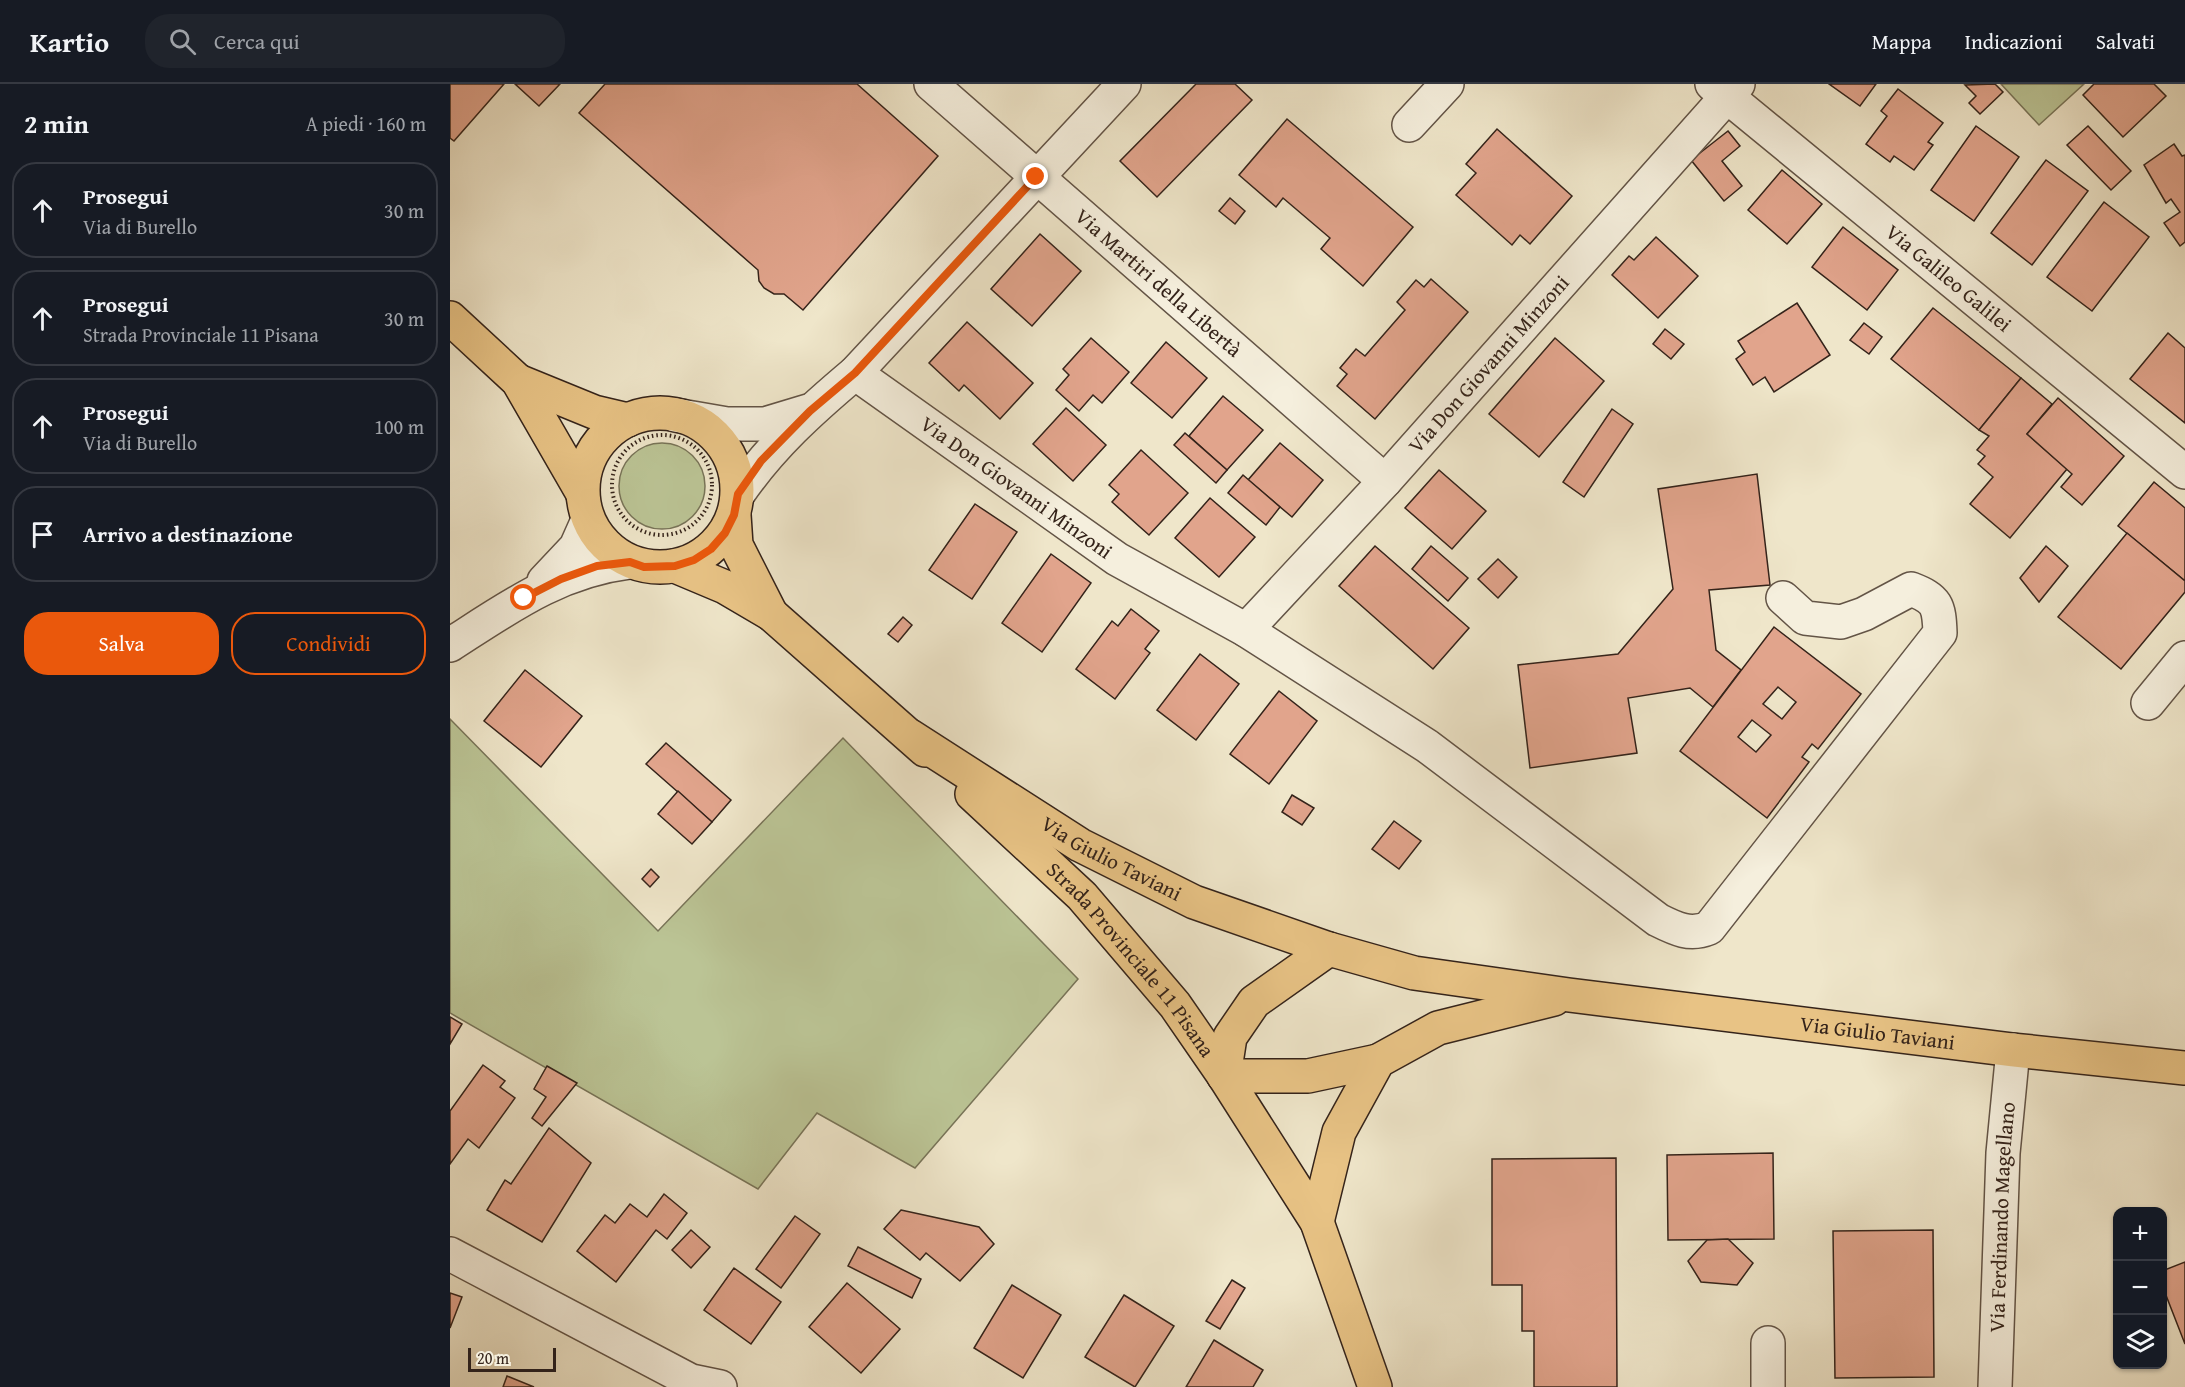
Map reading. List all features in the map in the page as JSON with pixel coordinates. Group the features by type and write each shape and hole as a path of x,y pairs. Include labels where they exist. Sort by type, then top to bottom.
{"main road":[{"name":"Strada Provinciale 11 Pisana","path":"450,318 518,381 605,545 630,562 644,567 675,566 694,560 711,549 725,533 736,504"},
{"name":"Strada Provinciale 11 Pisana","path":"518,381 594,412 628,420"},
{"name":"Strada Provinciale 11 Pisana","path":"585,506 587,462 594,449 609,432 643,414 675,414 694,421 717,439 733,464 736,545 771,614"},
{"name":"Strada Provinciale 11 Pisana","path":"675,566 725,586 771,614 910,736 1082,896 1175,1005 1224,1076 1317,1222 1375,1387"},
{"name":"Via Giulio Taviani","path":"910,736 1090,850 1194,902 1329,949 1414,973 1569,995 2013,1050 2185,1068"},
{"path":"1224,1076 1230,1037 1254,1002 1329,949"},
{"name":"Via Giulio Taviani","path":"1224,1076 1308,1076 1378,1061 1438,1029 1569,995"},
{"path":"1317,1222 1339,1132 1378,1061"}],"street":[{"name":"Via Martiri della Libertà","path":"931,84 1385,481"},
{"path":"736,504 761,461 810,411 855,373 1124,84"},
{"path":"1409,125 1447,84"},
{"name":"Via Galileo Galilei","path":"1726,87 2185,472"},
{"name":"Via Don Giovanni Minzoni","path":"1246,630 1385,481 1726,87"},
{"name":"Via Don Giovanni Minzoni","path":"855,373 1117,559 1246,630 1428,746 1658,920 1679,930 1697,933 1709,928 1940,633 1939,610 1930,597 1911,589 1864,614 1841,622 1805,618 1783,598"},
{"path":"675,414 727,424 765,424 810,411"},
{"path":"524,598 576,547 585,506"},
{"path":"450,645 524,598 561,579 597,566 630,562"},
{"path":"2148,702 2185,658"},
{"name":"Via Ferdinando Magellano","path":"1995,1387 2003,1153 2013,1050"},
{"path":"450,1254 691,1381 720,1387"},
{"path":"1768,1343 1768,1387"}],"path":[{"path":"654,437 678,438 693,446 704,459 711,474 709,499 697,521 684,531 667,535 650,534 636,528 624,517 616,503 612,488 614,472 621,457 632,446 654,437"}],"green space":[{"path":"2001,84 2084,84 2039,125"},
{"path":"662,443 686,450 698,462 705,486 698,510 686,522 662,529 638,522 626,510 619,486 626,462 638,450"},
{"path":"450,719 658,931 843,738 1078,979 915,1168 817,1113 758,1189 450,1013"}],"building":[{"path":"450,84 504,84 454,141 450,138"},
{"path":"515,84 560,84 539,106"},
{"path":"605,84 857,84 938,156 803,310 784,294 774,294 764,288 759,281 758,270 579,113"},
{"path":"1196,84 1235,84 1252,100 1157,197 1120,161"},
{"path":"1829,84 1876,84 1860,106"},
{"path":"1995,84 2003,92 1980,114 1969,103 1976,96 1965,85"},
{"path":"2094,84 2154,84 2166,96 2123,137 2083,95"},
{"path":"1898,89 1943,123 1928,142 1933,145 1914,170 1894,156 1890,162 1866,144 1887,116 1881,111"},
{"path":"1287,119 1413,227 1363,286 1321,249 1330,238 1283,198 1276,207 1239,175"},
{"path":"1976,126 2019,157 1974,221 1931,190"},
{"path":"2088,126 2131,171 2111,190 2067,145"},
{"path":"1497,129 1572,196 1530,244 1520,235 1512,245 1456,195 1476,173 1466,164"},
{"path":"1728,131 1740,146 1722,161 1742,186 1724,201 1691,160"},
{"path":"2174,144 2182,156 2185,155 2185,242 2180,246 2164,223 2180,212 2171,199 2166,203 2144,165"},
{"path":"2046,160 2088,191 2032,265 1991,233"},
{"path":"1782,170 1822,204 1787,244 1748,210"},
{"path":"1230,198 1245,211 1235,224 1219,211"},
{"path":"2104,202 2149,237 2092,311 2047,277"},
{"path":"1843,227 1898,270 1867,310 1812,267"},
{"path":"1040,234 1081,271 1032,326 991,289"},
{"path":"1656,237 1698,276 1658,318 1612,275 1629,256 1634,260"},
{"path":"1431,279 1468,312 1375,419 1337,386 1347,374 1340,368 1356,349 1365,356 1405,310 1397,302 1416,280 1424,287"},
{"path":"1797,303 1830,355 1774,392 1765,377 1753,385 1736,359 1745,352 1738,341"},
{"path":"1933,308 2021,378 1979,430 1891,359"},
{"path":"967,322 1033,383 1000,419 964,385 959,391 929,363"},
{"path":"1864,323 1882,337 1869,354 1850,340"},
{"path":"1665,329 1684,344 1671,359 1653,344"},
{"path":"2168,333 2185,348 2185,423 2130,379"},
{"path":"1091,338 1129,372 1102,403 1093,395 1079,411 1056,390 1069,375 1063,369"},
{"path":"1555,338 1604,381 1539,457 1489,414"},
{"path":"1166,342 1207,378 1172,418 1131,383"},
{"path":"2021,378 2052,404 2027,434 2067,469 2010,538 1970,504 1993,477 1978,464 1985,456 1977,450 1989,436 1979,430"},
{"path":"1223,396 1263,430 1227,470 1189,436"},
{"path":"2058,398 2124,456 2082,505 2061,487 2072,474 2027,434"},
{"path":"1066,408 1106,445 1073,481 1033,444"},
{"path":"1612,409 1633,424 1584,497 1563,482"},
{"path":"1185,433 1227,470 1216,483 1174,445"},
{"path":"1280,443 1323,480 1292,517 1248,480"},
{"path":"1141,450 1188,493 1149,535 1112,502 1119,494 1109,485"},
{"path":"1439,470 1486,511 1452,549 1405,508"},
{"path":"1757,474 1770,585 1709,590 1716,650 1741,670 1713,707 1690,688 1628,698 1637,753 1530,768 1518,665 1618,654 1673,589 1658,489"},
{"path":"1243,475 1280,507 1266,525 1228,493"},
{"path":"2154,482 2185,508 2185,581 2118,526"},
{"path":"1210,498 1255,537 1219,577 1175,538"},
{"path":"975,504 1017,532 972,599 929,570"},
{"path":"2127,533 2185,581 2185,592 2121,669 2058,617"},
{"path":"1375,546 1469,628 1433,669 1339,586"},
{"path":"1431,546 1468,578 1448,601 1412,569"},
{"path":"2046,546 2068,566 2039,602 2020,578"},
{"path":"1051,554 1091,583 1042,652 1002,623"},
{"path":"1498,559 1517,577 1498,598 1478,579"},
{"path":"1131,609 1159,631 1145,649 1150,653 1115,699 1076,669 1112,621 1118,626"},
{"path":"903,617 912,625 898,642 888,634"},
{"path":"1774,627 1861,694 1818,749 1812,744 1802,757 1809,762 1767,818 1680,751","holes":["1778,687 1796,702 1782,719 1763,704","1752,720 1771,735 1756,752 1738,737"]},
{"path":"1200,654 1239,684 1196,740 1157,710"},
{"path":"525,670 582,716 541,767 484,721"},
{"path":"1279,691 1317,721 1269,784 1230,754"},
{"path":"666,743 731,800 712,822 646,764"},
{"path":"678,791 712,822 692,844 658,814"},
{"path":"1292,795 1314,808 1302,825 1282,812"},
{"path":"1394,821 1421,841 1399,869 1372,849"},
{"path":"651,869 659,877 650,887 642,879"},
{"path":"450,1017 462,1024 450,1044"},
{"path":"483,1065 505,1081 500,1087 515,1098 479,1148 468,1139 450,1164 450,1111"},
{"path":"547,1066 577,1083 542,1126 532,1118 546,1097 534,1089"},
{"path":"549,1128 591,1163 542,1242 487,1210 505,1180 511,1184"},
{"path":"1773,1153 1774,1239 1668,1240 1667,1155"},
{"path":"1616,1158 1617,1387 1534,1387 1534,1331 1522,1331 1522,1285 1492,1285 1492,1159"},
{"path":"664,1194 687,1213 667,1239 656,1230 616,1282 577,1251 605,1215 615,1223 630,1204 647,1217"},
{"path":"901,1210 979,1227 994,1244 960,1281 926,1253 920,1260 884,1229"},
{"path":"795,1216 820,1234 781,1288 756,1269"},
{"path":"691,1230 710,1247 691,1268 672,1250"},
{"path":"1933,1230 1934,1377 1835,1378 1833,1231"},
{"path":"1728,1239 1753,1263 1737,1285 1701,1282 1688,1261 1707,1240"},
{"path":"858,1247 921,1279 912,1298 848,1266"},
{"path":"2185,1262 2185,1344 2167,1298 2167,1269"},
{"path":"734,1268 781,1302 751,1344 704,1310"},
{"path":"1232,1280 1245,1288 1220,1329 1206,1321"},
{"path":"847,1283 900,1329 861,1373 809,1327"},
{"path":"1012,1285 1061,1315 1023,1378 974,1348"},
{"path":"450,1293 462,1297 450,1328"},
{"path":"1124,1295 1174,1326 1135,1387 1085,1357"},
{"path":"1214,1340 1263,1370 1253,1387 1186,1387"},
{"path":"507,1376 534,1387 503,1387"}],"route":[{"path":"524,598 561,579 597,566 630,562 644,567 675,566 694,560 711,549 725,533 734,515 738,494 761,461 810,411 855,373 1036,177"}]}
